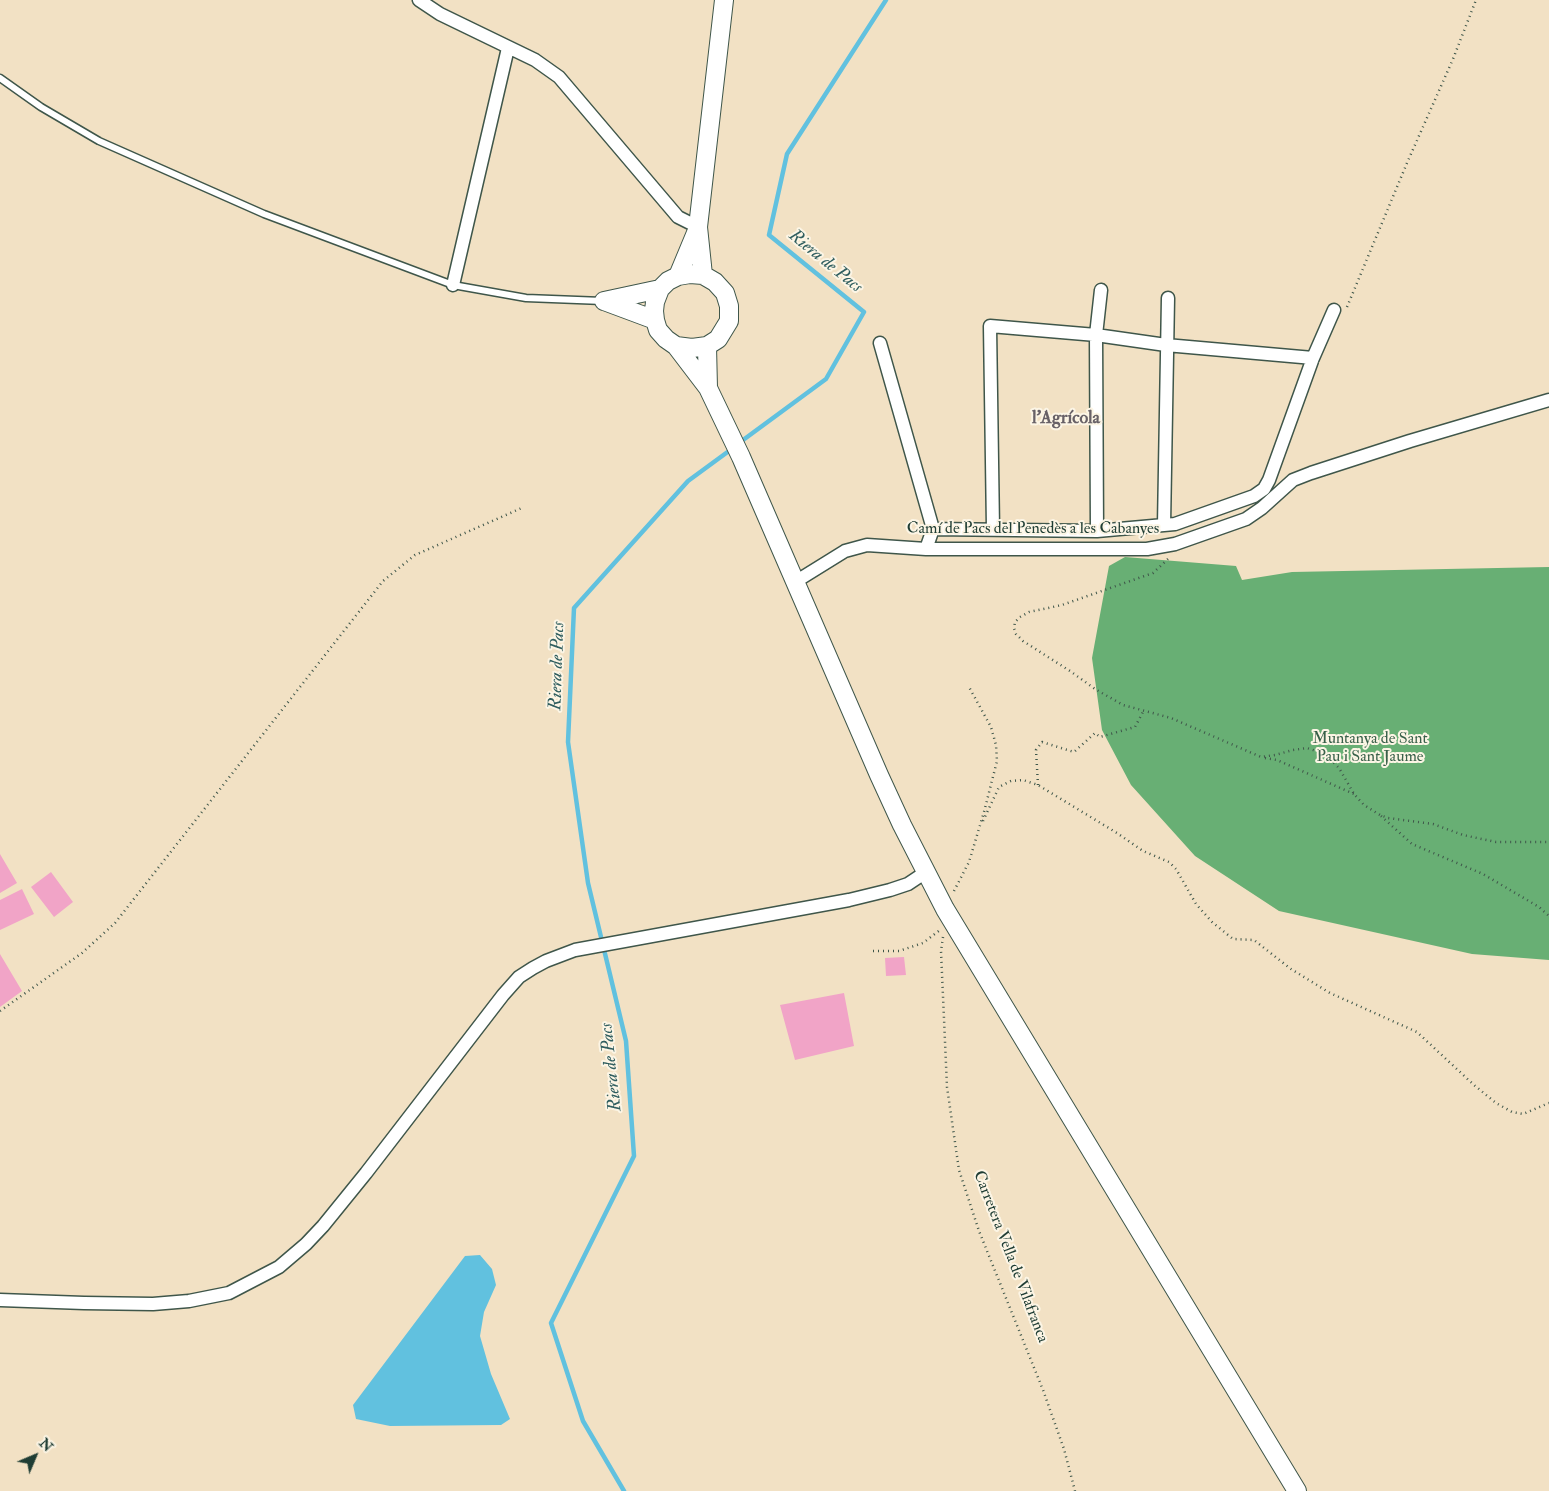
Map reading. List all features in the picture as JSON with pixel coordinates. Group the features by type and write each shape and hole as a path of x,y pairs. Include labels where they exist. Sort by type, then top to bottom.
{"main road":[{"path":"703,275 698,227 724,0"},
{"path":"678,276 698,227"},
{"path":"676,346 692,348 707,346 718,339 729,321 729,306 725,293 715,282 703,275 690,274 678,276 668,281 660,290 655,302 655,320 658,330 676,346 708,388 741,458 879,775 945,909 1297,1491"},
{"path":"604,301 660,290"},
{"path":"604,301 655,320"},
{"path":"707,346 708,388"}],"street":[{"path":"419,0 440,14 535,60 559,77 678,217 698,227"},
{"path":"453,285 508,48"},
{"path":"1097,531 1096,335 1101,290"},
{"path":"1164,525 1168,298"},
{"path":"932,529 1097,531 1175,524 1254,496 1264,489 1270,480 1313,358 1339,313"},
{"path":"993,529 990,326 1096,335 1166,345 1313,358"},
{"path":"880,343 932,529 926,549"},
{"name":"Camí de Pacs del Penedès a les Cabanyes","path":"795,582 845,551 867,545 926,549 1147,549 1175,544 1246,519 1258,511 1292,480 1311,472 1549,400"},
{"path":"0,1300 153,1304 189,1301 229,1293 279,1267 306,1244 366,1173 498,1002 520,977 546,961 575,950 849,900 908,884 926,872"}],"lane":[{"path":"0,78 41,107 99,141 264,214 453,285 526,298 604,301"}],"path":[{"path":"1339,313 1453,59 1476,0"},
{"path":"0,1011 82,953 115,923 383,581 415,555 524,507"},
{"path":"1175,544 1168,558 1152,572 1062,604 1029,612 1020,617 1016,622 1014,628 1016,634 1023,641 1095,689 1124,705 1187,724 1261,757 1277,760 1354,794"},
{"path":"945,909 969,862 997,761 996,745 991,727 968,687"},
{"path":"1038,785 1036,750 1042,742 1074,752 1094,733 1100,737 1135,727 1144,710"},
{"path":"1261,757 1307,748 1319,752 1329,758 1339,768 1354,794 1364,805 1380,815 1412,844 1483,874 1539,907 1549,916"},
{"path":"969,862 978,830 1000,787 1011,781 1023,780 1038,785 1143,851 1169,862 1176,869 1196,904 1212,922 1233,939 1254,940 1291,969 1330,993 1417,1032 1496,1103 1512,1112 1523,1114 1549,1103"},
{"path":"1380,815 1433,824 1463,835 1496,842 1549,842"},
{"name":"Carretera Vella de Vilafranca","path":"873,950 899,951 923,943 944,928 941,951 947,1087 959,1170 979,1231 1043,1390 1064,1449 1075,1491"}],"green space":[{"name":"Muntanya de Sant Pau i Sant Jaume","path":"1125,557 1236,566 1242,580 1292,572 1549,567 1549,960 1472,954 1279,911 1195,856 1131,785 1102,730 1092,658 1109,566"}],"water":[{"path":"480,1255 492,1269 496,1285 484,1312 480,1336 491,1374 510,1419 501,1425 390,1426 356,1419 353,1405 465,1256"}],"building":[{"path":"0,854 17,883 0,893"},
{"path":"51,872 73,902 54,917 31,887"},
{"path":"22,889 34,914 0,930 0,900"},
{"path":"0,954 22,991 0,1007"},
{"path":"904,957 906,975 886,976 885,958"},
{"path":"844,993 854,1046 795,1060 780,1005"}],"waterway":[{"name":"Riera de Pacs","path":"739,443 826,379 864,312 769,235 787,154 886,0"},
{"name":"Riera de Pacs","path":"624,1491 583,1421 551,1323 634,1156 626,1041 588,883 568,742 574,608 688,481 733,448"}],"district":[{"name":"l'Agrícola","path":"1066,419"}]}
